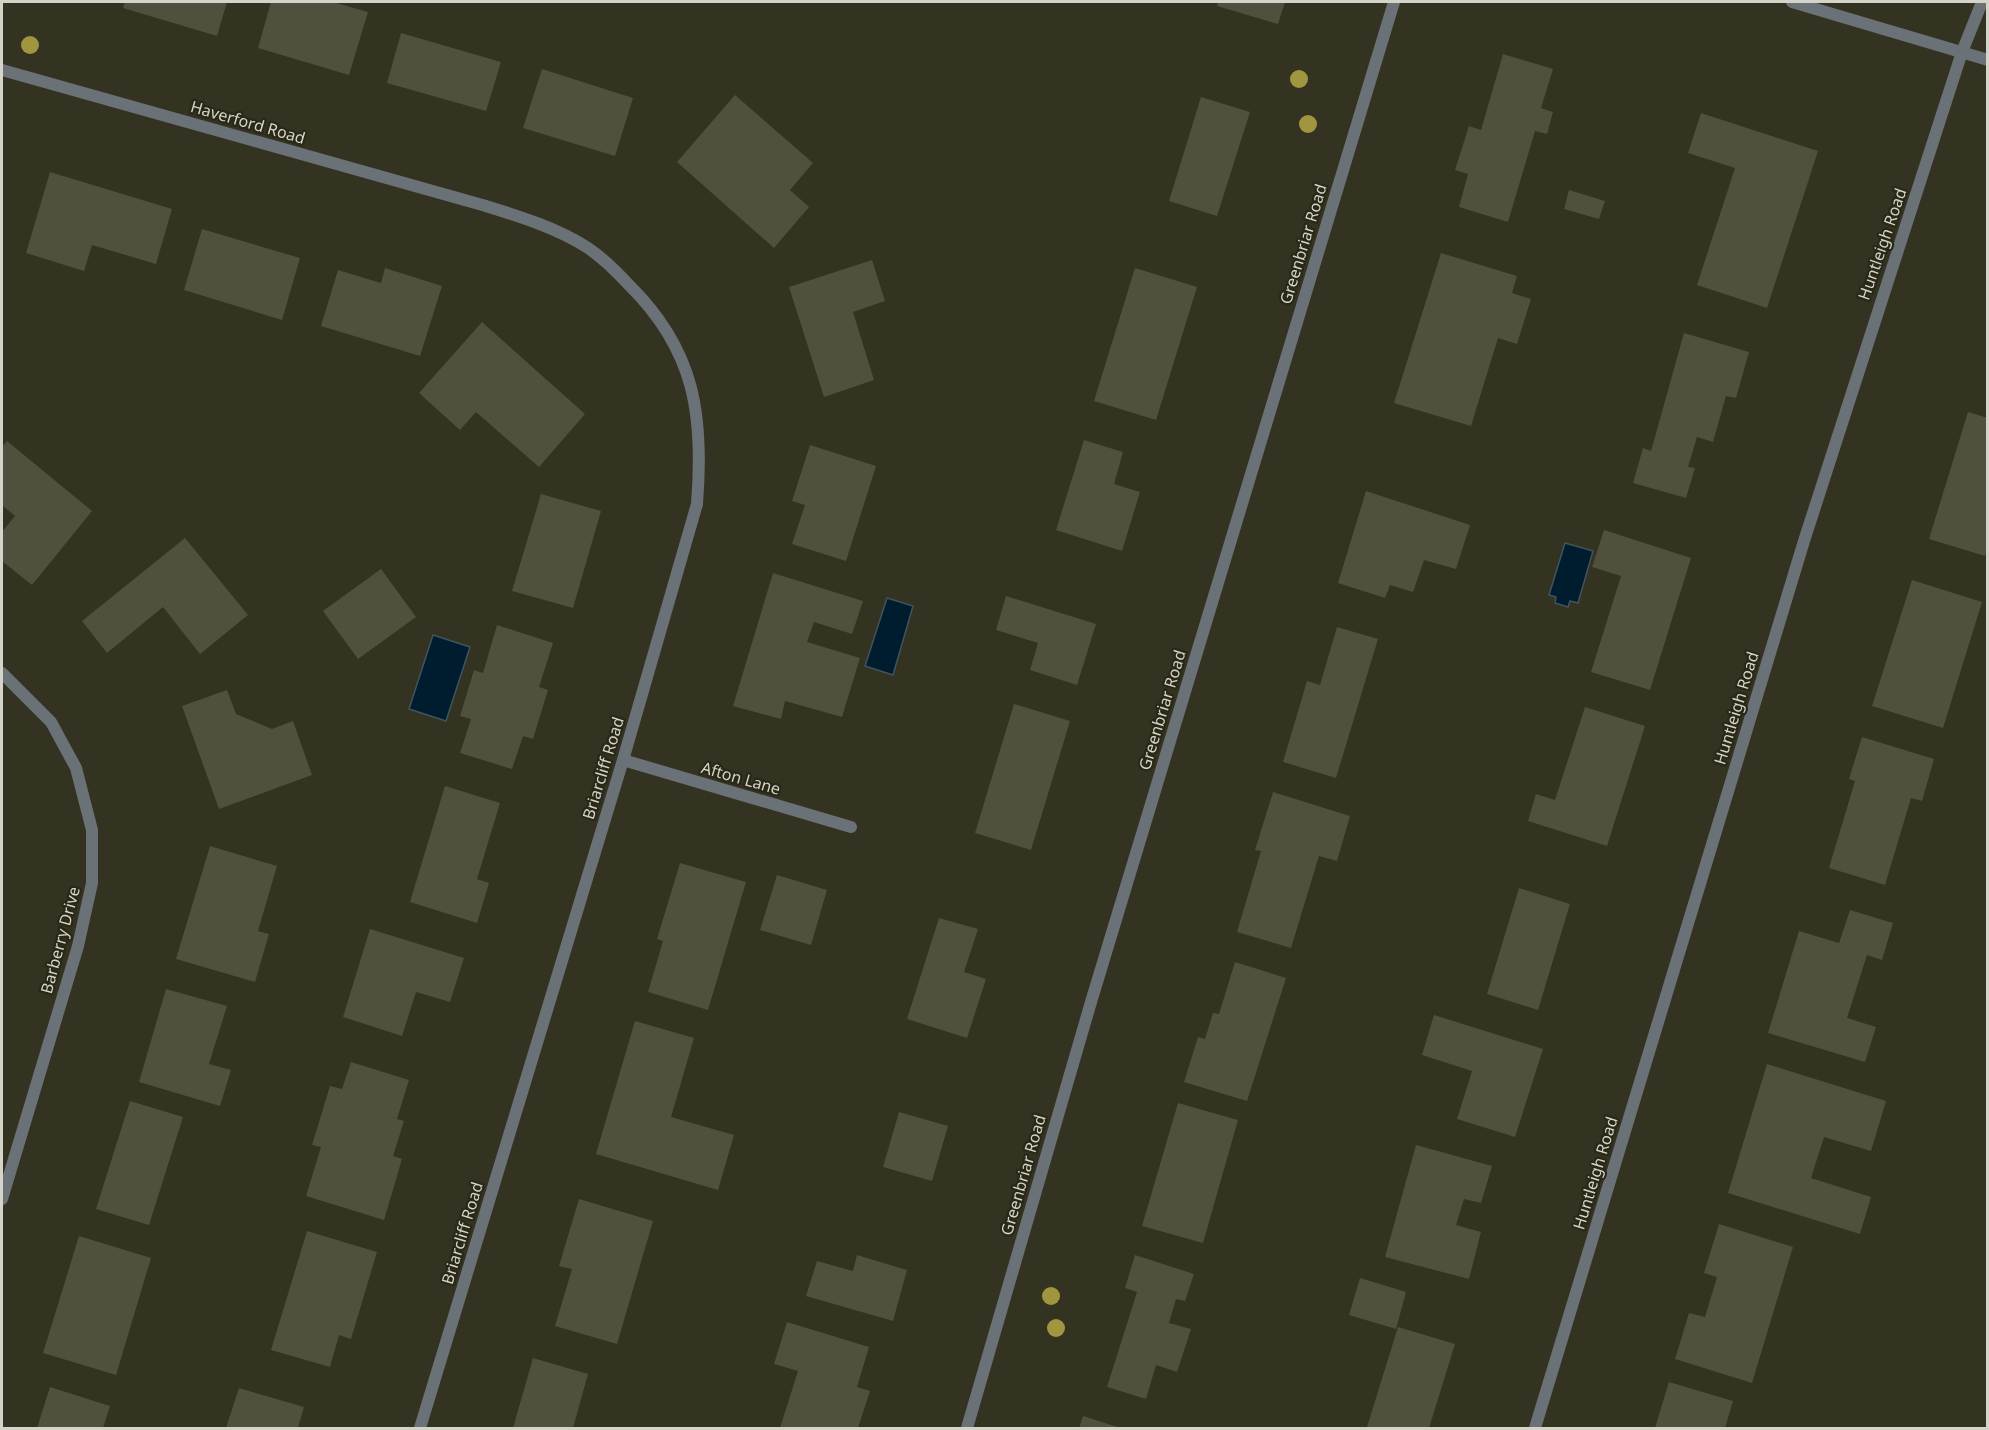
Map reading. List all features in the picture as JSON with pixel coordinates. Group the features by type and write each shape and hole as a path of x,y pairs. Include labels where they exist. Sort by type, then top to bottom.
{"street":[{"name":"Greenbriar Road","path":"967,1428 1105,957 1394,2"},
{"path":"1792,2 1988,60"},
{"name":"Huntleigh Road","path":"1535,1428 1801,552 1962,52 1982,2"},
{"name":"Haverford Road","path":"2,70 486,206"},
{"name":"Briarcliff Road","path":"420,1428 623,760 697,504 701,460 695,398 679,351 655,310 621,276 588,248 542,225 486,206"},
{"name":"Barberry Drive","path":"2,673 51,722 76,768 92,830 92,883 78,946 2,1199"},
{"name":"Afton Lane","path":"623,760 850,827"}],"water":[{"path":"1565,543 1593,551 1578,603 1570,601 1568,607 1555,603 1556,597 1549,595"},
{"path":"887,598 913,606 893,675 865,666"},
{"path":"433,635 470,647 446,721 409,709"}],"building":[{"path":"125,2 227,2 217,36 123,8"},
{"path":"271,2 333,2 368,12 349,75 258,48"},
{"path":"1218,2 1285,2 1278,24 1217,6"},
{"path":"401,33 501,62 486,111 387,83"},
{"path":"1503,54 1553,69 1541,108 1553,112 1547,134 1535,131 1508,222 1459,207 1468,174 1455,170 1469,126 1481,130"},
{"path":"542,69 633,98 615,156 523,128"},
{"path":"735,95 813,163 790,190 809,207 774,248 677,162"},
{"path":"1201,97 1250,112 1217,216 1169,201"},
{"path":"1701,113 1818,151 1767,308 1697,285 1735,168 1688,153"},
{"path":"50,172 172,209 156,264 92,245 84,271 26,253"},
{"path":"1569,190 1605,201 1599,219 1564,209"},
{"path":"202,229 300,258 282,320 184,290"},
{"path":"1441,253 1517,276 1512,293 1531,299 1517,344 1498,338 1471,426 1394,403"},
{"path":"872,260 885,301 853,312 874,380 824,397 789,287"},
{"path":"385,268 442,286 420,356 321,326 338,270 381,283"},
{"path":"1135,268 1197,287 1156,420 1094,401"},
{"path":"482,322 585,414 539,467 476,412 460,430 419,393"},
{"path":"1684,333 1749,352 1736,398 1726,396 1713,442 1697,437 1688,467 1695,468 1686,498 1633,483 1643,448 1651,451"},
{"path":"1968,412 1988,418 1988,549 1985,556 1929,539"},
{"path":"1084,440 1123,452 1114,484 1140,492 1122,551 1056,530"},
{"path":"7,441 92,511 32,585 2,561 2,532 15,516 2,505 2,447"},
{"path":"810,445 876,466 846,561 792,544 805,505 792,501"},
{"path":"1366,491 1470,525 1456,569 1424,560 1413,592 1390,585 1385,598 1338,583"},
{"path":"541,494 601,511 573,608 512,591"},
{"path":"1604,530 1691,558 1650,690 1591,672 1621,576 1592,567"},
{"path":"185,538 248,615 200,654 163,607 107,653 82,621"},
{"path":"381,569 416,617 358,659 323,611"},
{"path":"773,573 863,601 852,634 814,622 807,642 860,658 842,717 785,701 781,719 733,706"},
{"path":"1912,580 1982,602 1943,728 1872,706"},
{"path":"1006,596 1096,624 1077,685 1030,670 1038,643 996,630"},
{"path":"497,625 553,643 539,687 548,690 533,739 523,736 512,769 460,753 471,719 460,716 474,670 483,673"},
{"path":"1337,627 1378,639 1336,778 1283,762 1307,681 1320,685"},
{"path":"227,690 236,714 272,729 293,721 312,775 219,809 182,706"},
{"path":"1014,704 1070,721 1031,850 975,833"},
{"path":"1585,707 1645,726 1607,846 1528,821 1536,794 1555,800"},
{"path":"1862,737 1934,759 1922,801 1911,798 1885,885 1829,868 1855,781 1849,779"},
{"path":"445,786 500,803 477,879 489,883 477,923 410,902"},
{"path":"1273,792 1350,816 1337,861 1319,856 1291,948 1237,932 1261,851 1255,850"},
{"path":"210,846 277,866 258,931 269,934 255,982 176,959"},
{"path":"680,863 746,882 708,1010 648,992 663,941 657,939"},
{"path":"777,875 827,890 811,945 760,930"},
{"path":"1519,888 1570,904 1538,1010 1487,994"},
{"path":"1850,910 1893,923 1882,960 1867,955 1847,1018 1876,1027 1865,1062 1768,1033 1799,931 1839,943"},
{"path":"939,918 978,929 964,972 986,979 967,1038 907,1019"},
{"path":"370,929 464,958 450,1002 416,992 402,1036 343,1017"},
{"path":"1235,962 1286,978 1247,1101 1184,1082 1198,1037 1205,1039 1213,1013 1219,1014"},
{"path":"166,989 227,1006 209,1064 231,1070 220,1106 139,1082"},
{"path":"1434,1015 1543,1049 1515,1137 1457,1119 1472,1071 1422,1055"},
{"path":"635,1021 694,1038 671,1117 734,1135 718,1190 596,1154"},
{"path":"351,1062 409,1080 397,1119 404,1121 393,1156 402,1159 384,1220 306,1196 321,1147 312,1145 330,1086 342,1089"},
{"path":"1767,1064 1886,1101 1871,1151 1824,1137 1811,1178 1871,1197 1860,1234 1728,1193"},
{"path":"130,1101 183,1117 149,1225 96,1209"},
{"path":"1178,1103 1238,1120 1203,1243 1142,1226"},
{"path":"899,1112 948,1126 932,1181 883,1167"},
{"path":"1416,1145 1492,1166 1481,1203 1464,1199 1456,1225 1481,1232 1469,1279 1385,1257"},
{"path":"579,1199 653,1221 617,1344 555,1326 572,1269 559,1266"},
{"path":"1719,1224 1793,1247 1752,1383 1675,1359 1689,1313 1705,1317 1717,1277 1704,1273"},
{"path":"307,1231 377,1252 351,1339 339,1335 330,1367 271,1350"},
{"path":"79,1236 151,1258 116,1375 43,1353"},
{"path":"857,1255 907,1270 893,1321 806,1296 817,1261 853,1271"},
{"path":"1135,1255 1194,1274 1185,1301 1176,1299 1169,1323 1191,1329 1177,1372 1156,1365 1146,1399 1107,1387 1137,1292 1125,1288"},
{"path":"1360,1278 1406,1292 1396,1329 1349,1315"},
{"path":"787,1322 869,1347 857,1387 870,1391 858,1428 780,1428 798,1371 774,1364"},
{"path":"1398,1327 1455,1344 1429,1428 1367,1427"},
{"path":"533,1358 588,1374 573,1428 513,1428"},
{"path":"1669,1382 1733,1401 1725,1428 1655,1428"},
{"path":"50,1387 110,1406 103,1428 37,1428"},
{"path":"239,1388 304,1407 298,1428 226,1428"},
{"path":"1083,1416 1121,1428 1079,1428"}]}
